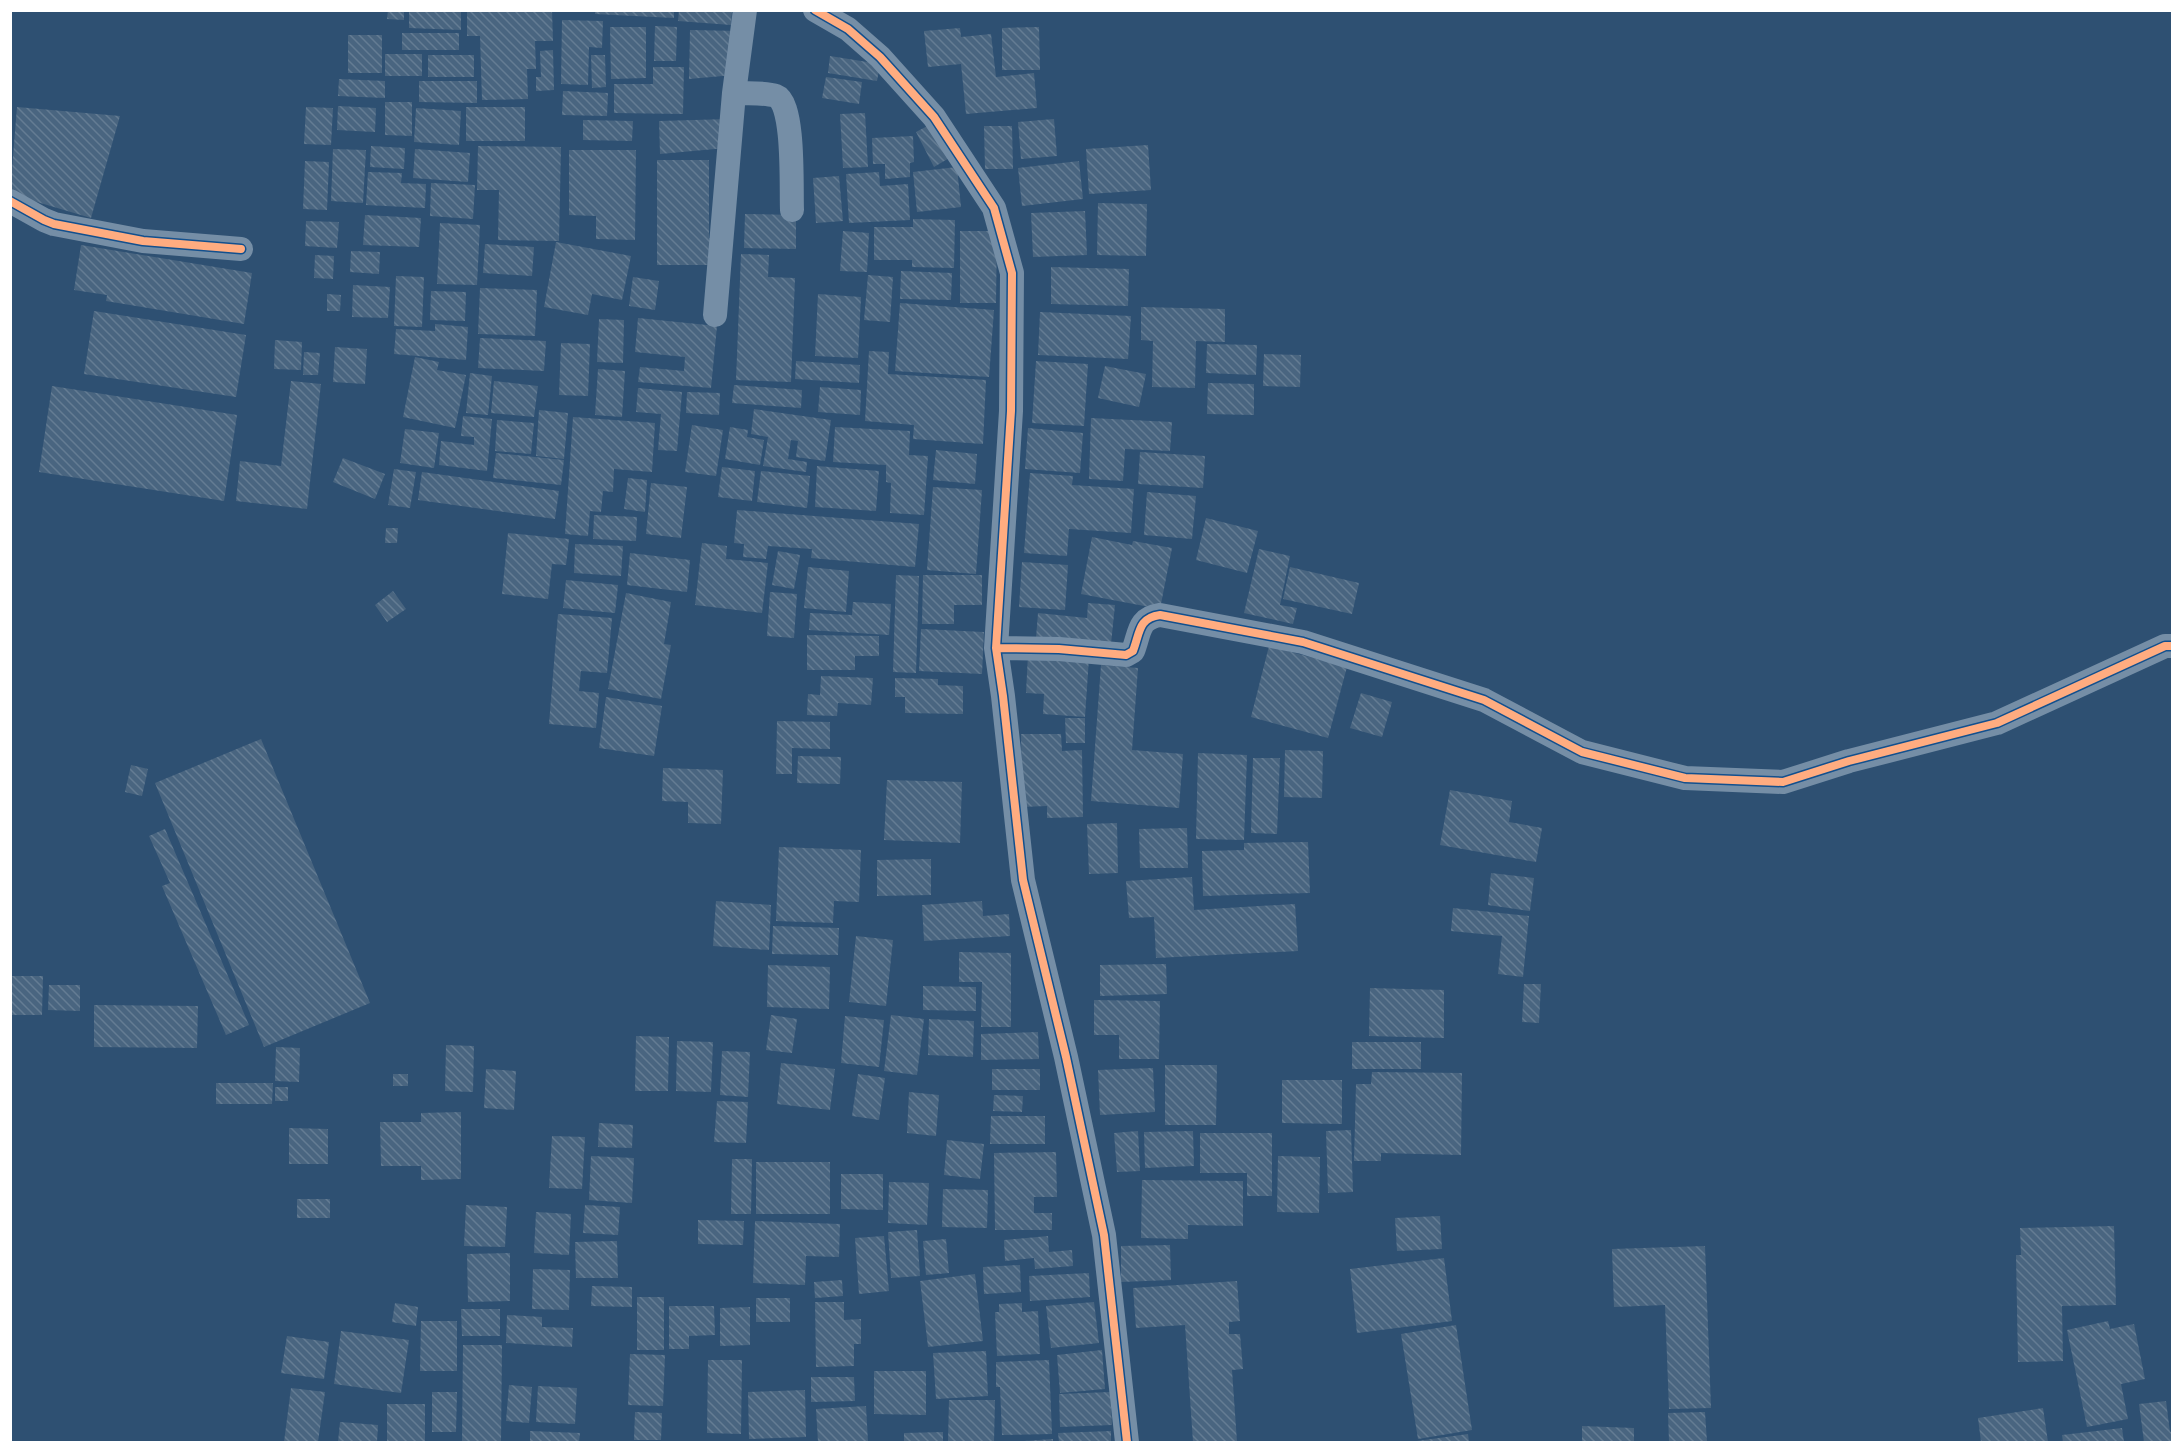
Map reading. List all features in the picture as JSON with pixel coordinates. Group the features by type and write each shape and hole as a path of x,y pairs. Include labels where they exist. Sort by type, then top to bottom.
{"street":[{"path":"715,315 734,93 745,10"},
{"path":"815,10 848,29 880,57 934,117 994,208 1012,273 1011,411 996,648 1023,880 1066,1057 1104,1235 1127,1443"},
{"path":"734,93 776,96 783,100 789,125 792,210"},
{"path":"10,201 54,224 143,241 241,249"},
{"path":"996,648 1126,655 1133,651 1142,624 1146,619 1160,615 1303,642 1484,700 1582,752 1685,778 1783,782 1849,761 1997,723 2165,646 2172,646"}],"building":[{"path":"388,10 404,10 404,20 387,19"},
{"path":"409,10 461,10 461,30 409,28"},
{"path":"467,10 552,10 553,41 535,41 536,69 527,69 528,99 482,100 480,36 467,36"},
{"path":"595,10 674,10 674,18 595,14"},
{"path":"679,10 732,10 731,25 678,21"},
{"path":"562,20 603,21 602,48 589,47 588,85 561,84"},
{"path":"655,26 677,27 676,61 654,61"},
{"path":"610,27 646,27 646,78 611,79"},
{"path":"1039,27 1040,70 1002,70 1002,28"},
{"path":"960,28 961,37 991,34 996,77 1034,73 1037,108 966,114 961,64 928,67 924,31"},
{"path":"690,30 741,31 734,75 689,79"},
{"path":"402,33 459,33 459,50 402,50"},
{"path":"348,35 382,35 382,73 348,73"},
{"path":"553,50 554,90 536,91 536,77 541,77 540,51"},
{"path":"385,54 422,54 422,76 385,76"},
{"path":"428,55 474,55 474,77 428,77"},
{"path":"591,55 605,55 606,87 592,88"},
{"path":"830,56 880,64 877,81 828,73"},
{"path":"653,67 684,67 683,114 614,113 614,84 653,84"},
{"path":"826,77 862,82 859,104 822,98"},
{"path":"339,79 385,81 385,98 338,96"},
{"path":"419,81 477,81 477,103 419,102"},
{"path":"563,91 608,93 607,116 562,115"},
{"path":"385,102 412,102 412,136 385,135"},
{"path":"338,106 376,108 375,132 337,130"},
{"path":"17,107 120,116 91,218 10,194"},
{"path":"306,107 333,108 331,145 304,144"},
{"path":"466,107 525,107 525,141 466,141"},
{"path":"416,108 461,111 459,145 414,142"},
{"path":"865,113 868,167 843,168 840,114"},
{"path":"729,119 726,148 660,154 659,121"},
{"path":"1054,119 1057,156 1021,159 1018,122"},
{"path":"583,120 633,121 632,141 583,140"},
{"path":"933,123 951,157 934,167 916,132"},
{"path":"984,126 1012,126 1013,169 985,169"},
{"path":"913,136 914,162 910,163 910,177 885,179 885,164 873,164 872,138"},
{"path":"1148,145 1151,190 1089,194 1086,149"},
{"path":"371,146 405,148 404,169 370,167"},
{"path":"478,146 561,147 559,241 498,240 499,190 477,190"},
{"path":"333,149 366,150 363,203 331,201"},
{"path":"415,149 470,153 468,182 413,178"},
{"path":"569,150 636,150 635,240 596,239 596,216 569,215"},
{"path":"657,160 709,160 709,238 713,238 713,265 657,265"},
{"path":"305,161 329,162 327,210 303,209"},
{"path":"1079,161 1083,199 1022,206 1018,168"},
{"path":"957,167 961,207 917,212 913,172"},
{"path":"368,172 402,173 401,183 426,184 425,208 366,205"},
{"path":"879,172 880,186 908,184 910,220 849,223 846,174"},
{"path":"839,176 843,221 816,223 813,178"},
{"path":"431,183 475,185 473,219 430,216"},
{"path":"1098,203 1147,204 1146,256 1097,255"},
{"path":"1085,211 1087,255 1033,257 1031,213"},
{"path":"745,214 796,215 796,249 744,248"},
{"path":"365,215 421,218 419,247 363,245"},
{"path":"913,219 955,220 954,268 912,267 912,260 874,260 874,227 913,227"},
{"path":"306,221 339,222 337,248 305,246"},
{"path":"440,223 480,225 477,285 437,284"},
{"path":"843,231 869,233 867,272 840,271"},
{"path":"960,231 997,231 996,303 960,303"},
{"path":"556,242 631,256 622,300 592,294 588,315 544,307"},
{"path":"485,244 534,247 532,276 483,273"},
{"path":"81,245 252,273 244,324 106,301 107,295 74,290"},
{"path":"351,251 380,252 379,274 350,272"},
{"path":"741,254 769,255 768,277 795,278 791,382 736,380"},
{"path":"315,255 334,256 333,279 314,278"},
{"path":"1051,267 1129,269 1128,306 1051,304"},
{"path":"901,271 952,273 951,300 900,299"},
{"path":"868,275 893,277 890,322 864,320"},
{"path":"396,276 424,277 422,327 394,326"},
{"path":"633,277 659,281 655,310 629,306"},
{"path":"353,285 390,287 388,318 352,317"},
{"path":"480,288 537,290 535,336 478,334"},
{"path":"431,291 466,292 465,321 430,320"},
{"path":"327,294 341,295 340,311 327,311"},
{"path":"818,294 861,297 858,358 815,356"},
{"path":"900,303 994,310 989,377 895,371"},
{"path":"1141,307 1225,309 1225,342 1196,341 1195,388 1152,387 1153,341 1141,340"},
{"path":"94,311 246,335 236,397 84,374"},
{"path":"1040,312 1131,316 1128,359 1038,355"},
{"path":"638,318 717,326 711,388 638,382 640,367 684,371 685,357 635,352"},
{"path":"599,319 624,320 623,363 597,362"},
{"path":"435,324 468,327 466,360 394,354 396,329 435,331"},
{"path":"480,338 546,341 544,371 478,368"},
{"path":"275,340 302,342 301,370 274,369"},
{"path":"561,343 590,344 588,396 559,395"},
{"path":"1207,344 1257,345 1256,375 1206,373"},
{"path":"335,347 367,349 365,384 333,382"},
{"path":"869,351 889,352 888,374 986,380 983,444 913,439 914,425 865,421"},
{"path":"304,352 320,353 318,375 303,375"},
{"path":"1264,354 1301,355 1300,387 1263,386"},
{"path":"415,357 439,362 437,370 466,375 455,428 403,417"},
{"path":"796,361 860,365 859,383 795,379"},
{"path":"1036,361 1088,364 1084,426 1032,423"},
{"path":"1105,366 1146,374 1139,407 1098,398"},
{"path":"598,369 625,371 622,417 595,415"},
{"path":"470,373 492,376 488,415 466,413"},
{"path":"291,381 321,384 307,509 236,501 240,461 281,466"},
{"path":"494,381 538,386 534,417 491,413"},
{"path":"1208,383 1254,384 1254,415 1207,414"},
{"path":"734,385 802,390 801,408 732,403"},
{"path":"52,386 237,415 224,501 39,472"},
{"path":"820,387 861,390 860,415 818,412"},
{"path":"638,388 682,392 677,451 658,450 661,414 636,412"},
{"path":"687,392 720,393 719,415 686,413"},
{"path":"754,409 831,420 825,461 796,457 798,441 791,440 788,459 807,462 806,472 763,466 768,437 751,434"},
{"path":"539,410 568,413 564,459 536,456"},
{"path":"463,416 492,419 487,471 439,465 441,441 474,445 474,437 461,436"},
{"path":"573,417 655,423 652,472 614,469 613,492 603,491 601,512 590,511 588,536 565,534"},
{"path":"1091,418 1172,422 1170,451 1125,449 1123,481 1089,479"},
{"path":"497,420 534,423 531,454 495,451"},
{"path":"692,425 723,430 716,476 685,472"},
{"path":"730,427 748,430 747,437 764,440 760,465 725,459"},
{"path":"835,427 910,431 909,455 928,456 924,515 890,513 891,483 886,482 886,465 833,462"},
{"path":"1028,428 1083,433 1080,473 1025,469"},
{"path":"405,429 439,433 434,468 400,463"},
{"path":"936,450 977,454 975,484 933,480"},
{"path":"1140,452 1205,456 1203,488 1138,484"},
{"path":"496,453 564,460 561,485 493,478"},
{"path":"343,458 385,474 375,499 333,482"},
{"path":"817,466 879,471 876,511 815,507"},
{"path":"722,467 755,471 752,501 718,497"},
{"path":"394,469 416,472 410,508 388,505"},
{"path":"761,471 810,476 807,508 757,502"},
{"path":"422,472 559,491 555,519 418,500"},
{"path":"1030,473 1073,476 1072,485 1134,489 1131,533 1069,529 1067,556 1024,553"},
{"path":"628,478 647,480 645,512 624,509"},
{"path":"651,483 687,487 681,538 646,534"},
{"path":"933,487 982,490 976,574 927,570"},
{"path":"1147,492 1196,496 1192,539 1144,535"},
{"path":"737,510 919,524 915,567 811,558 812,549 768,546 766,559 743,557 744,544 734,543"},
{"path":"594,515 637,517 636,541 593,539"},
{"path":"1206,518 1258,531 1247,573 1196,560"},
{"path":"386,528 398,528 397,543 385,543"},
{"path":"508,533 569,539 566,565 552,564 548,599 502,594"},
{"path":"1092,537 1132,545 1133,541 1172,548 1160,609 1081,594"},
{"path":"702,543 727,546 726,559 768,563 762,613 695,605"},
{"path":"575,544 623,546 621,576 574,573"},
{"path":"1259,549 1290,556 1280,605 1297,608 1293,624 1244,613"},
{"path":"778,551 800,555 794,589 772,585"},
{"path":"630,553 690,560 687,592 627,585"},
{"path":"1022,562 1068,565 1065,610 1019,607"},
{"path":"808,567 849,571 846,612 804,608"},
{"path":"1290,567 1359,583 1352,614 1283,599"},
{"path":"896,575 919,576 916,673 893,672"},
{"path":"923,575 982,575 982,605 954,605 954,624 922,624"},
{"path":"566,580 618,585 615,613 563,608"},
{"path":"393,591 406,609 387,622 375,605"},
{"path":"770,592 797,594 794,638 767,636"},
{"path":"626,593 671,602 664,644 671,645 661,699 608,689"},
{"path":"853,602 891,604 889,635 809,630 810,613 852,615"},
{"path":"1088,603 1115,605 1111,644 1036,638 1038,613 1087,618"},
{"path":"558,614 612,618 607,673 581,671 579,691 599,693 596,728 549,724"},
{"path":"921,629 984,632 982,674 919,671"},
{"path":"807,635 879,636 879,656 855,656 855,670 807,670"},
{"path":"1269,646 1347,667 1328,738 1251,717"},
{"path":"1028,654 1089,658 1085,717 1043,714 1044,694 1026,693"},
{"path":"1101,665 1138,668 1132,750 1183,754 1179,808 1091,801"},
{"path":"821,676 873,678 871,705 838,703 837,716 807,715 808,694 820,695"},
{"path":"895,678 938,679 938,685 963,686 963,714 905,713 905,697 895,697"},
{"path":"1361,693 1392,702 1382,737 1350,728"},
{"path":"606,697 662,706 654,756 599,748"},
{"path":"1065,718 1085,718 1085,743 1066,743"},
{"path":"777,721 830,722 830,749 792,748 792,774 776,774"},
{"path":"1021,734 1061,734 1062,751 1082,750 1083,817 1047,818 1047,806 1022,807"},
{"path":"261,739 370,1003 264,1047 155,783"},
{"path":"1285,750 1323,751 1322,798 1284,797"},
{"path":"1198,753 1247,755 1244,840 1196,839"},
{"path":"798,756 841,757 840,784 797,783"},
{"path":"1253,758 1280,758 1277,834 1251,833"},
{"path":"131,765 148,769 142,796 125,792"},
{"path":"663,768 723,770 721,824 688,823 688,802 662,801"},
{"path":"887,780 962,782 960,843 884,840"},
{"path":"1450,790 1512,801 1509,822 1542,828 1536,862 1440,845"},
{"path":"1117,823 1118,873 1089,874 1087,824"},
{"path":"1187,828 1188,868 1140,868 1139,829"},
{"path":"165,829 249,1025 226,1035 162,886 170,883 149,836"},
{"path":"1308,842 1310,893 1203,896 1202,851 1244,850 1244,843"},
{"path":"779,847 861,850 859,902 834,901 833,923 776,921"},
{"path":"931,859 931,895 877,896 877,860"},
{"path":"1491,873 1534,878 1530,911 1488,905"},
{"path":"1192,877 1194,910 1295,904 1298,951 1156,958 1154,917 1129,918 1126,881"},
{"path":"716,901 771,905 769,950 713,946"},
{"path":"982,901 983,916 1009,914 1010,936 924,941 922,905"},
{"path":"1453,908 1529,916 1523,977 1498,974 1502,936 1451,931"},
{"path":"773,926 839,928 838,955 772,954"},
{"path":"856,936 893,940 886,1006 849,1002"},
{"path":"959,952 1011,953 1011,1027 981,1027 982,982 959,982"},
{"path":"1166,964 1167,994 1100,996 1100,965"},
{"path":"768,965 830,967 829,1009 767,1007"},
{"path":"12,976 43,976 42,1015 11,1015"},
{"path":"1524,984 1541,984 1539,1023 1522,1022"},
{"path":"49,985 80,985 80,1011 48,1010"},
{"path":"923,986 976,987 976,1011 923,1010"},
{"path":"1370,988 1444,990 1444,1038 1369,1036"},
{"path":"1094,1000 1160,1001 1159,1059 1119,1059 1119,1035 1094,1035"},
{"path":"94,1005 198,1006 197,1048 94,1047"},
{"path":"771,1015 797,1019 792,1053 766,1050"},
{"path":"891,1015 924,1019 917,1075 884,1071"},
{"path":"845,1016 884,1020 879,1067 841,1063"},
{"path":"929,1019 974,1021 973,1057 928,1055"},
{"path":"1038,1032 1039,1059 981,1060 981,1034"},
{"path":"636,1036 669,1037 668,1091 635,1091"},
{"path":"677,1041 713,1042 711,1092 676,1091"},
{"path":"1352,1042 1421,1042 1421,1069 1352,1069"},
{"path":"446,1045 474,1046 473,1092 445,1091"},
{"path":"276,1047 300,1048 299,1082 275,1081"},
{"path":"722,1051 750,1052 748,1097 720,1095"},
{"path":"781,1063 835,1069 830,1110 777,1104"},
{"path":"1165,1065 1217,1065 1216,1125 1165,1125"},
{"path":"1153,1068 1155,1112 1100,1115 1098,1070"},
{"path":"486,1069 516,1071 514,1110 484,1108"},
{"path":"992,1069 1040,1069 1040,1090 992,1090"},
{"path":"1372,1072 1462,1073 1461,1155 1381,1153 1381,1161 1354,1161 1356,1084 1371,1084"},
{"path":"393,1074 408,1074 408,1086 393,1086"},
{"path":"858,1074 885,1078 879,1120 852,1116"},
{"path":"1282,1080 1342,1080 1342,1124 1282,1123"},
{"path":"216,1083 273,1083 272,1104 216,1104"},
{"path":"275,1087 288,1087 288,1101 275,1101"},
{"path":"909,1092 939,1095 936,1136 907,1133"},
{"path":"994,1095 1023,1096 1022,1112 993,1111"},
{"path":"717,1101 748,1102 746,1143 714,1142"},
{"path":"461,1112 461,1179 421,1180 421,1166 381,1166 380,1122 421,1122 421,1113"},
{"path":"991,1116 1045,1116 1045,1144 990,1144"},
{"path":"599,1123 633,1125 632,1148 598,1147"},
{"path":"289,1128 328,1129 328,1164 289,1164"},
{"path":"1351,1130 1353,1192 1328,1193 1326,1131"},
{"path":"1138,1131 1140,1171 1117,1172 1114,1133"},
{"path":"1193,1131 1194,1166 1145,1168 1144,1132"},
{"path":"1200,1133 1272,1133 1272,1196 1247,1196 1247,1173 1200,1173"},
{"path":"552,1136 585,1137 582,1189 549,1188"},
{"path":"947,1140 984,1144 980,1179 944,1175"},
{"path":"1056,1152 1057,1197 1034,1197 1034,1213 1052,1213 1052,1230 995,1230 994,1153"},
{"path":"591,1156 634,1158 632,1203 589,1200"},
{"path":"1278,1156 1320,1157 1319,1213 1277,1212"},
{"path":"732,1159 752,1159 751,1214 731,1214"},
{"path":"756,1162 830,1162 830,1214 756,1214"},
{"path":"841,1174 883,1174 883,1210 841,1209"},
{"path":"1142,1180 1243,1181 1243,1226 1188,1225 1188,1239 1141,1238"},
{"path":"889,1182 929,1183 927,1225 888,1223"},
{"path":"943,1189 988,1190 987,1228 942,1227"},
{"path":"297,1199 330,1199 330,1218 297,1218"},
{"path":"466,1205 507,1207 505,1247 464,1246"},
{"path":"585,1205 620,1207 618,1235 583,1233"},
{"path":"536,1212 571,1214 569,1255 534,1253"},
{"path":"1440,1216 1442,1249 1397,1251 1395,1218"},
{"path":"698,1220 744,1221 743,1245 698,1244"},
{"path":"755,1221 840,1224 839,1257 806,1256 805,1285 753,1283"},
{"path":"2114,1226 2116,1305 2062,1306 2063,1361 2018,1362 2016,1255 2021,1255 2020,1228"},
{"path":"917,1230 920,1276 891,1278 888,1232"},
{"path":"884,1236 889,1291 859,1294 855,1238"},
{"path":"1048,1236 1049,1252 1072,1250 1073,1266 1035,1269 1034,1258 1005,1261 1004,1240"},
{"path":"946,1239 949,1273 926,1275 923,1241"},
{"path":"617,1241 618,1278 576,1278 575,1242"},
{"path":"1170,1245 1171,1280 1121,1282 1121,1246"},
{"path":"1705,1246 1711,1408 1669,1409 1665,1305 1614,1307 1612,1249"},
{"path":"510,1253 510,1301 468,1302 467,1254"},
{"path":"1444,1258 1452,1321 1357,1333 1350,1269"},
{"path":"1020,1265 1021,1292 984,1294 983,1267"},
{"path":"533,1269 570,1270 569,1310 532,1309"},
{"path":"1089,1273 1090,1297 1030,1301 1029,1276"},
{"path":"975,1274 983,1341 928,1347 920,1281"},
{"path":"842,1280 843,1296 815,1298 814,1282"},
{"path":"1237,1281 1240,1321 1229,1322 1229,1334 1240,1334 1243,1369 1232,1370 1237,1442 1193,1442 1185,1325 1136,1328 1133,1288"},
{"path":"592,1286 632,1287 632,1307 591,1306"},
{"path":"637,1297 664,1297 664,1350 637,1350"},
{"path":"756,1298 790,1298 790,1322 756,1322"},
{"path":"815,1302 844,1302 844,1320 861,1319 861,1344 854,1344 854,1366 816,1367"},
{"path":"1094,1302 1099,1343 1051,1348 1046,1306"},
{"path":"395,1303 418,1307 416,1326 392,1322"},
{"path":"1022,1303 1022,1312 1038,1311 1040,1354 997,1356 995,1312 999,1312 999,1304"},
{"path":"669,1306 714,1306 715,1335 689,1336 689,1349 669,1349"},
{"path":"750,1307 750,1345 720,1346 720,1308"},
{"path":"461,1309 500,1309 500,1336 462,1336"},
{"path":"507,1315 542,1317 542,1327 573,1328 572,1347 506,1343"},
{"path":"421,1321 457,1321 457,1371 420,1371"},
{"path":"2108,1321 2110,1329 2134,1324 2145,1379 2121,1384 2128,1419 2087,1427 2067,1330"},
{"path":"1456,1325 1472,1430 1418,1439 1401,1334"},
{"path":"341,1331 409,1340 401,1393 334,1384"},
{"path":"287,1336 329,1342 324,1379 281,1373"},
{"path":"463,1345 502,1345 501,1442 462,1442"},
{"path":"1102,1350 1105,1389 1060,1393 1057,1355"},
{"path":"986,1351 988,1396 936,1399 933,1353"},
{"path":"630,1354 665,1355 663,1406 628,1405"},
{"path":"708,1360 742,1360 741,1434 707,1433"},
{"path":"1049,1360 1052,1434 1002,1435 1000,1387 996,1387 996,1362"},
{"path":"874,1371 926,1371 926,1415 874,1414"},
{"path":"811,1377 854,1377 855,1401 811,1402"},
{"path":"509,1385 532,1387 529,1423 506,1421"},
{"path":"538,1386 577,1388 575,1424 536,1422"},
{"path":"291,1388 325,1392 318,1442 284,1442"},
{"path":"805,1390 806,1437 749,1439 748,1392"},
{"path":"432,1392 457,1392 456,1432 432,1432"},
{"path":"1110,1392 1112,1425 1060,1427 1059,1394"},
{"path":"949,1400 995,1400 994,1442 948,1441"},
{"path":"2166,1401 2172,1442 2144,1442 2139,1404"},
{"path":"387,1404 425,1404 425,1442 387,1442"},
{"path":"866,1406 868,1442 818,1442 816,1409"},
{"path":"2043,1408 2048,1442 1981,1442 1978,1418"},
{"path":"635,1412 662,1413 661,1440 634,1440"},
{"path":"1705,1412 1707,1442 1669,1442 1668,1413"},
{"path":"340,1422 378,1425 377,1442 338,1442"},
{"path":"1582,1426 1634,1428 1634,1442 1582,1442"},
{"path":"2122,1428 2124,1442 2063,1442 2062,1435"},
{"path":"530,1431 580,1433 579,1442 530,1442"},
{"path":"1111,1431 1111,1442 1059,1442 1058,1433"},
{"path":"943,1432 943,1442 904,1442 904,1433"},
{"path":"1468,1434 1469,1442 1417,1442 1417,1441"},
{"path":"1053,1439 1053,1442 1024,1442 1024,1441"}],"cycle path":[{"path":"815,10 848,29 880,57 934,117 994,208 1012,273 1011,411 996,648 1023,880 1066,1057 1104,1235 1127,1442"},
{"path":"10,201 54,224 143,241 241,249"},
{"path":"996,648 1059,649 1126,655 1133,651 1141,627 1147,619 1160,615 1303,642 1484,700 1582,752 1685,778 1783,782 1849,761 1997,723 2165,646 2172,646"}]}
